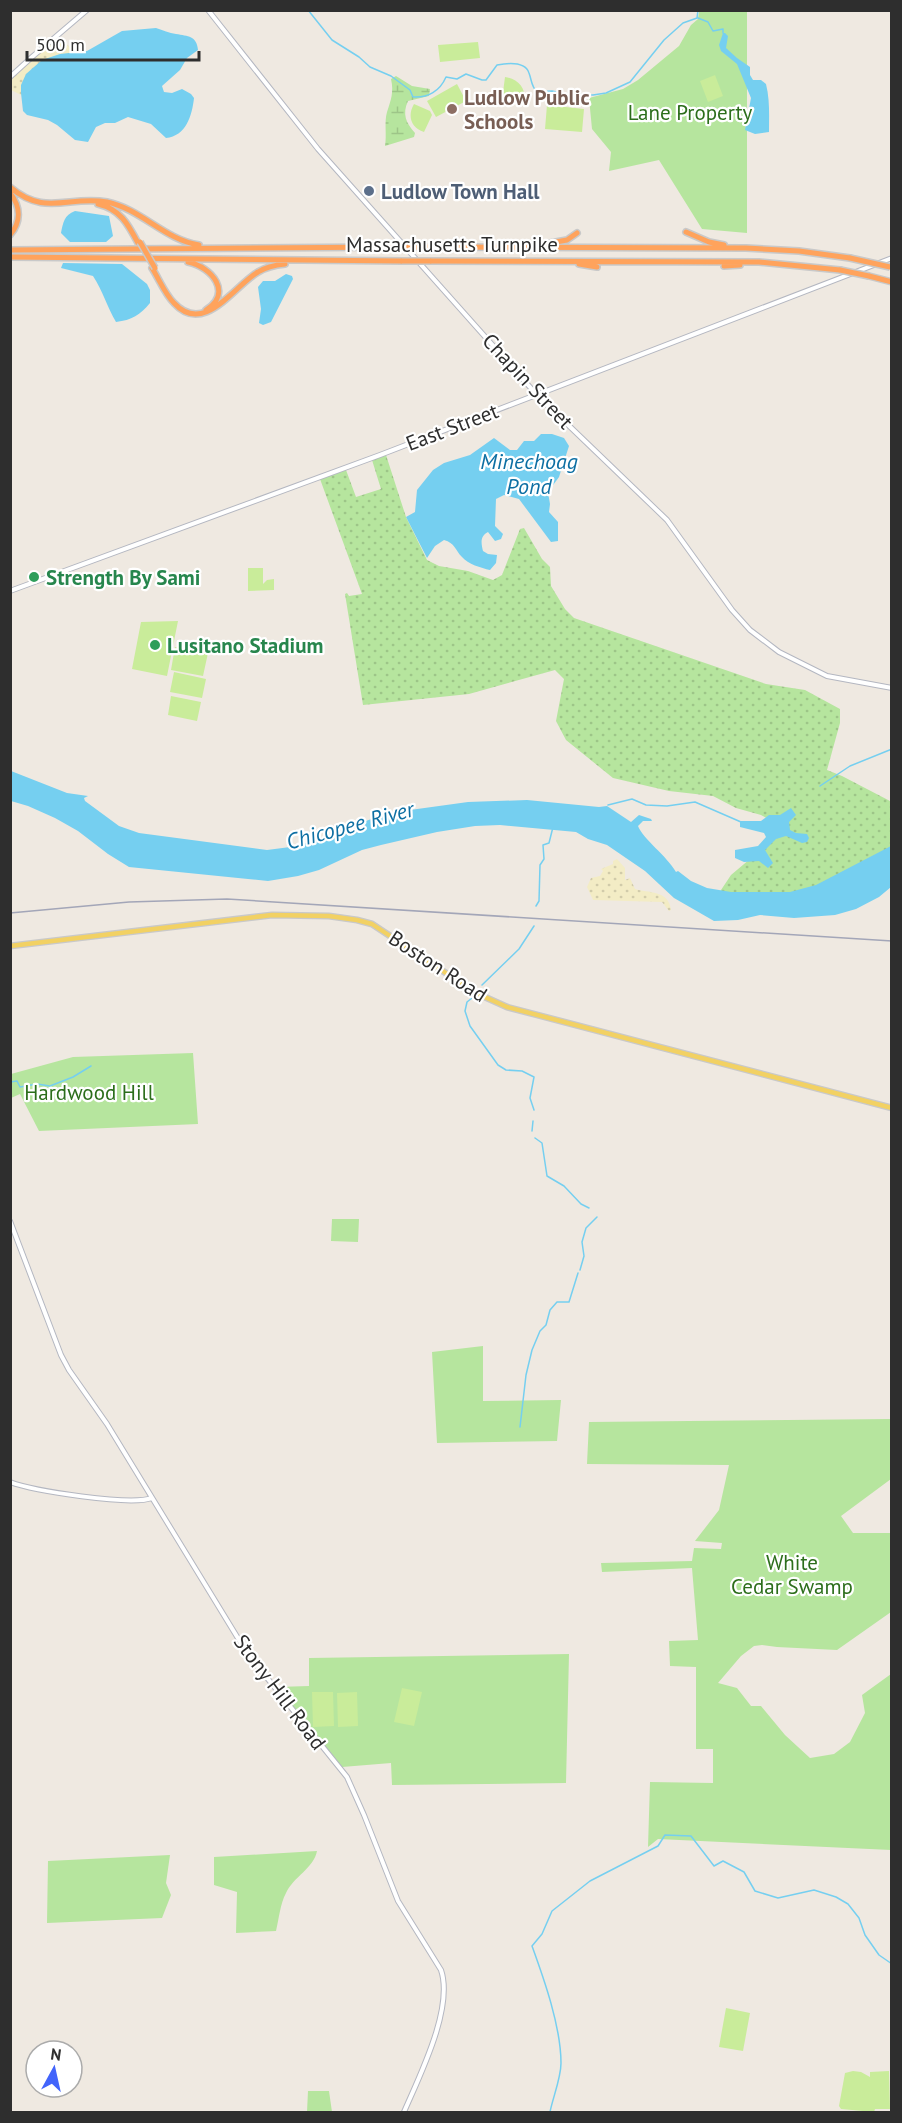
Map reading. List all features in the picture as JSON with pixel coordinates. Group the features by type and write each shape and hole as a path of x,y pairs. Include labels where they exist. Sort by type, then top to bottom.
{"highway":[{"path":"10,191 36,202 107,203 128,219 139,242"},
{"path":"10,191 19,209 18,223 10,236"},
{"path":"10,191 25,202 37,206 92,204 111,208 126,222 174,303 187,313 205,313 218,306 256,273 268,267 349,261"},
{"path":"91,201 120,206 191,243 252,247"},
{"path":"686,232 709,242 743,248"},
{"path":"502,247 553,243 567,240 577,233"},
{"name":"Massachusetts Turnpike","path":"10,250 252,247 743,248 792,250 850,258 891,267"},
{"name":"Massachusetts Turnpike","path":"10,257 160,260 715,261 784,264 840,270 891,282"},
{"path":"154,268 174,301 183,309 199,312 215,302 218,292 217,285 213,275 207,270 193,263 160,260"},
{"path":"547,261 597,267"},
{"path":"724,266 784,264"}],"main road":[{"path":"10,78 87,10"},
{"name":"Chapin Street","path":"208,10 318,150 537,395 667,520 732,610 759,638 787,657 827,676 891,688"},
{"name":"East Street","path":"10,591 177,531 537,395 891,258"},
{"name":"Boston Road","path":"10,946 272,915 309,915 350,919 380,928 467,987 501,1005 891,1108"},
{"name":"Stony Hill Road","path":"10,1221 63,1360 107,1424 252,1662 347,1778 398,1901 441,1970 444,1980 443,1994 434,2038 404,2112"},
{"path":"10,1482 38,1490 132,1501 152,1498"}],"green space":[{"name":"Lane Property","path":"747,11 747,233 702,229 659,160 609,171 611,152 592,129 589,98 623,89 638,80 679,46 691,25 698,19 699,12"},
{"path":"478,42 480,58 440,62 438,45"},
{"path":"715,75 723,96 708,102 700,81"},
{"path":"396,76 412,86 430,89 429,96 408,101 406,106 406,118 415,133 414,137 385,146 386,116 392,92 391,79"},
{"path":"505,77 520,84 525,100 502,100"},
{"path":"457,84 466,101 436,117 427,101"},
{"path":"414,104 430,111 432,115 424,132 413,125 411,113"},
{"path":"547,105 584,109 582,132 545,129"},
{"path":"386,455 406,517 427,560 439,566 468,571 493,580 502,575 520,529 524,528 542,559 550,567 551,586 565,609 574,618 766,684 805,690 840,709 840,723 827,770 890,801 891,848 802,894 719,893 731,875 763,848 775,823 761,815 736,808 713,796 669,791 613,778 566,740 556,721 564,679 555,670 469,694 363,705 345,594 349,596 362,594 320,479 346,470 356,497 381,489 372,460"},
{"path":"248,568 263,568 263,584 267,580 274,579 274,590 248,591"},
{"name":"Lusitano Stadium","path":"178,621 167,676 132,669 141,622"},
{"path":"175,647 208,653 203,676 171,670"},
{"path":"174,672 206,679 202,698 170,692"},
{"path":"171,696 201,702 197,721 168,715"},
{"name":"Hardwood Hill","path":"193,1053 198,1124 39,1131 20,1094 11,1098 11,1074 73,1057"},
{"path":"332,1219 359,1219 358,1242 331,1241"},
{"path":"483,1346 483,1401 561,1400 557,1441 437,1443 432,1352"},
{"name":"White Cedar Swamp","path":"891,1419 891,1479 841,1516 853,1533 891,1533 891,1612 837,1650 754,1646 741,1656 718,1683 737,1688 751,1706 761,1706 785,1735 810,1758 834,1754 850,1742 865,1713 862,1695 891,1674 891,1850 658,1839 648,1847 650,1782 713,1783 713,1749 696,1749 696,1667 670,1666 669,1641 698,1640 692,1568 602,1572 601,1563 692,1561 694,1548 721,1549 722,1543 695,1541 719,1510 729,1465 587,1464 589,1422"},
{"path":"569,1654 566,1783 392,1785 391,1763 342,1767 277,1687 309,1686 309,1658"},
{"path":"402,1688 422,1692 414,1726 394,1722"},
{"path":"312,1692 333,1692 334,1726 313,1727"},
{"path":"357,1692 358,1726 338,1727 337,1693"},
{"path":"317,1851 312,1862 289,1887 281,1907 276,1931 236,1933 237,1892 214,1885 214,1857"},
{"path":"170,1855 166,1883 171,1895 162,1918 47,1923 48,1861"},
{"path":"726,2008 750,2013 743,2051 719,2047"},
{"path":"853,2071 870,2077 870,2072 889,2071 890,2109 875,2109 874,2112 841,2109 839,2106 845,2073"},
{"path":"308,2091 329,2091 332,2112 307,2112"}],"sand":[{"path":"59,36 76,54 25,97 11,90 11,80"},
{"path":"617,859 625,868 625,880 630,878 635,889 662,896 671,910 669,911 662,902 593,900 587,887 591,878 600,876 603,871 601,869 613,864 613,861"}],"water":[{"path":"156,28 194,39 197,45 198,50 187,58 180,70 162,86 164,92 172,93 182,89 194,98 190,118 179,133 166,138 151,124 128,117 115,123 105,123 96,127 88,142 75,140 57,125 48,120 27,115 23,111 21,85 26,74 42,60 60,54 87,51 122,31"},
{"path":"723,33 728,36 726,48 750,67 753,80 761,80 766,84 769,102 769,132 755,134 745,130 751,98 737,64 721,51 719,45"},
{"path":"75,211 109,216 113,236 106,242 70,242 61,233 66,217"},
{"path":"63,263 122,264 147,284 150,290 150,303 135,316 116,322 93,276 61,268"},
{"path":"286,274 292,276 293,279 271,322 263,325 259,323 261,309 258,287 263,281 275,281"},
{"name":"Minechoag Pond","path":"541,434 552,434 564,438 569,446 559,477 548,492 549,512 558,522 558,541 551,542 519,499 504,495 496,499 495,526 503,534 501,539 495,541 488,532 482,540 483,551 497,555 496,563 490,570 468,562 453,545 444,540 435,546 427,558 406,517 415,512 417,490 433,470 444,463 470,455 494,438 510,450 517,450 524,441 534,441"},
{"path":"11,771 67,793 88,796 84,798 85,801 119,826 139,833 267,850 298,846 374,818 410,810 468,802 527,800 607,806 631,822 639,815 651,819 652,821 643,821 638,826 645,836 676,872 678,871 691,881 707,888 731,892 790,892 816,885 891,846 891,887 879,897 856,909 835,915 794,918 760,915 738,920 714,921 674,898 645,871 607,845 588,839 576,832 500,825 437,832 381,845 362,850 319,870 268,881 129,867 78,831 55,818 11,801"},
{"path":"791,808 796,815 789,822 790,830 807,834 809,838 807,842 802,843 786,836 776,839 765,850 773,863 768,868 759,861 744,862 735,858 735,850 758,846 766,837 764,833 740,827 740,821 761,821 769,815 780,815"}],"waterway":[{"path":"308,10 332,40 370,67 391,76 410,90 413,97 428,95 437,90 446,77 457,79 466,74 486,80 497,65 511,63 527,69 537,92 552,91 593,95 606,93 630,82 664,40 683,23 697,18 698,10"},
{"path":"698,18 708,22 713,31 723,29 723,33"},
{"path":"820,786 850,766 892,749"},
{"path":"608,805 632,799 646,805 667,806 695,802 741,822"},
{"path":"536,906 539,901 540,865 544,859 543,845 549,843 553,827"},
{"path":"482,985 519,949 534,926"},
{"path":"472,998 467,1002 465,1011 470,1026 498,1065 506,1070 522,1071 534,1077 530,1098 534,1110"},
{"path":"10,1082 17,1081 20,1087 37,1084 50,1086 73,1077 91,1066"},
{"path":"532,1131 533,1121"},
{"path":"535,1138 542,1143 547,1176 564,1186 581,1204 589,1208"},
{"path":"580,1270 584,1256 582,1242 586,1228 597,1217"},
{"path":"520,1427 526,1375 532,1350 540,1331 546,1325 550,1310 557,1302 569,1302 578,1273"},
{"path":"550,2112 560,2075 560,2049 551,2003 532,1946 542,1934 552,1911 590,1881 658,1846 665,1835 691,1836 714,1866 723,1861 744,1872 755,1891 778,1898 814,1890 836,1897 848,1904 859,1918 865,1935 879,1955 892,1964"}],"railway":[{"path":"10,913 129,902 227,899 892,941"}],"place":[{"name":"Ludlow Public Schools","path":"452,109"},
{"name":"Ludlow Town Hall","path":"369,191"},
{"name":"Strength By Sami","path":"34,577"},
{"name":"Lusitano Stadium","path":"155,645"}],"water label":[{"name":"Chicopee River","path":"350,825"}]}
